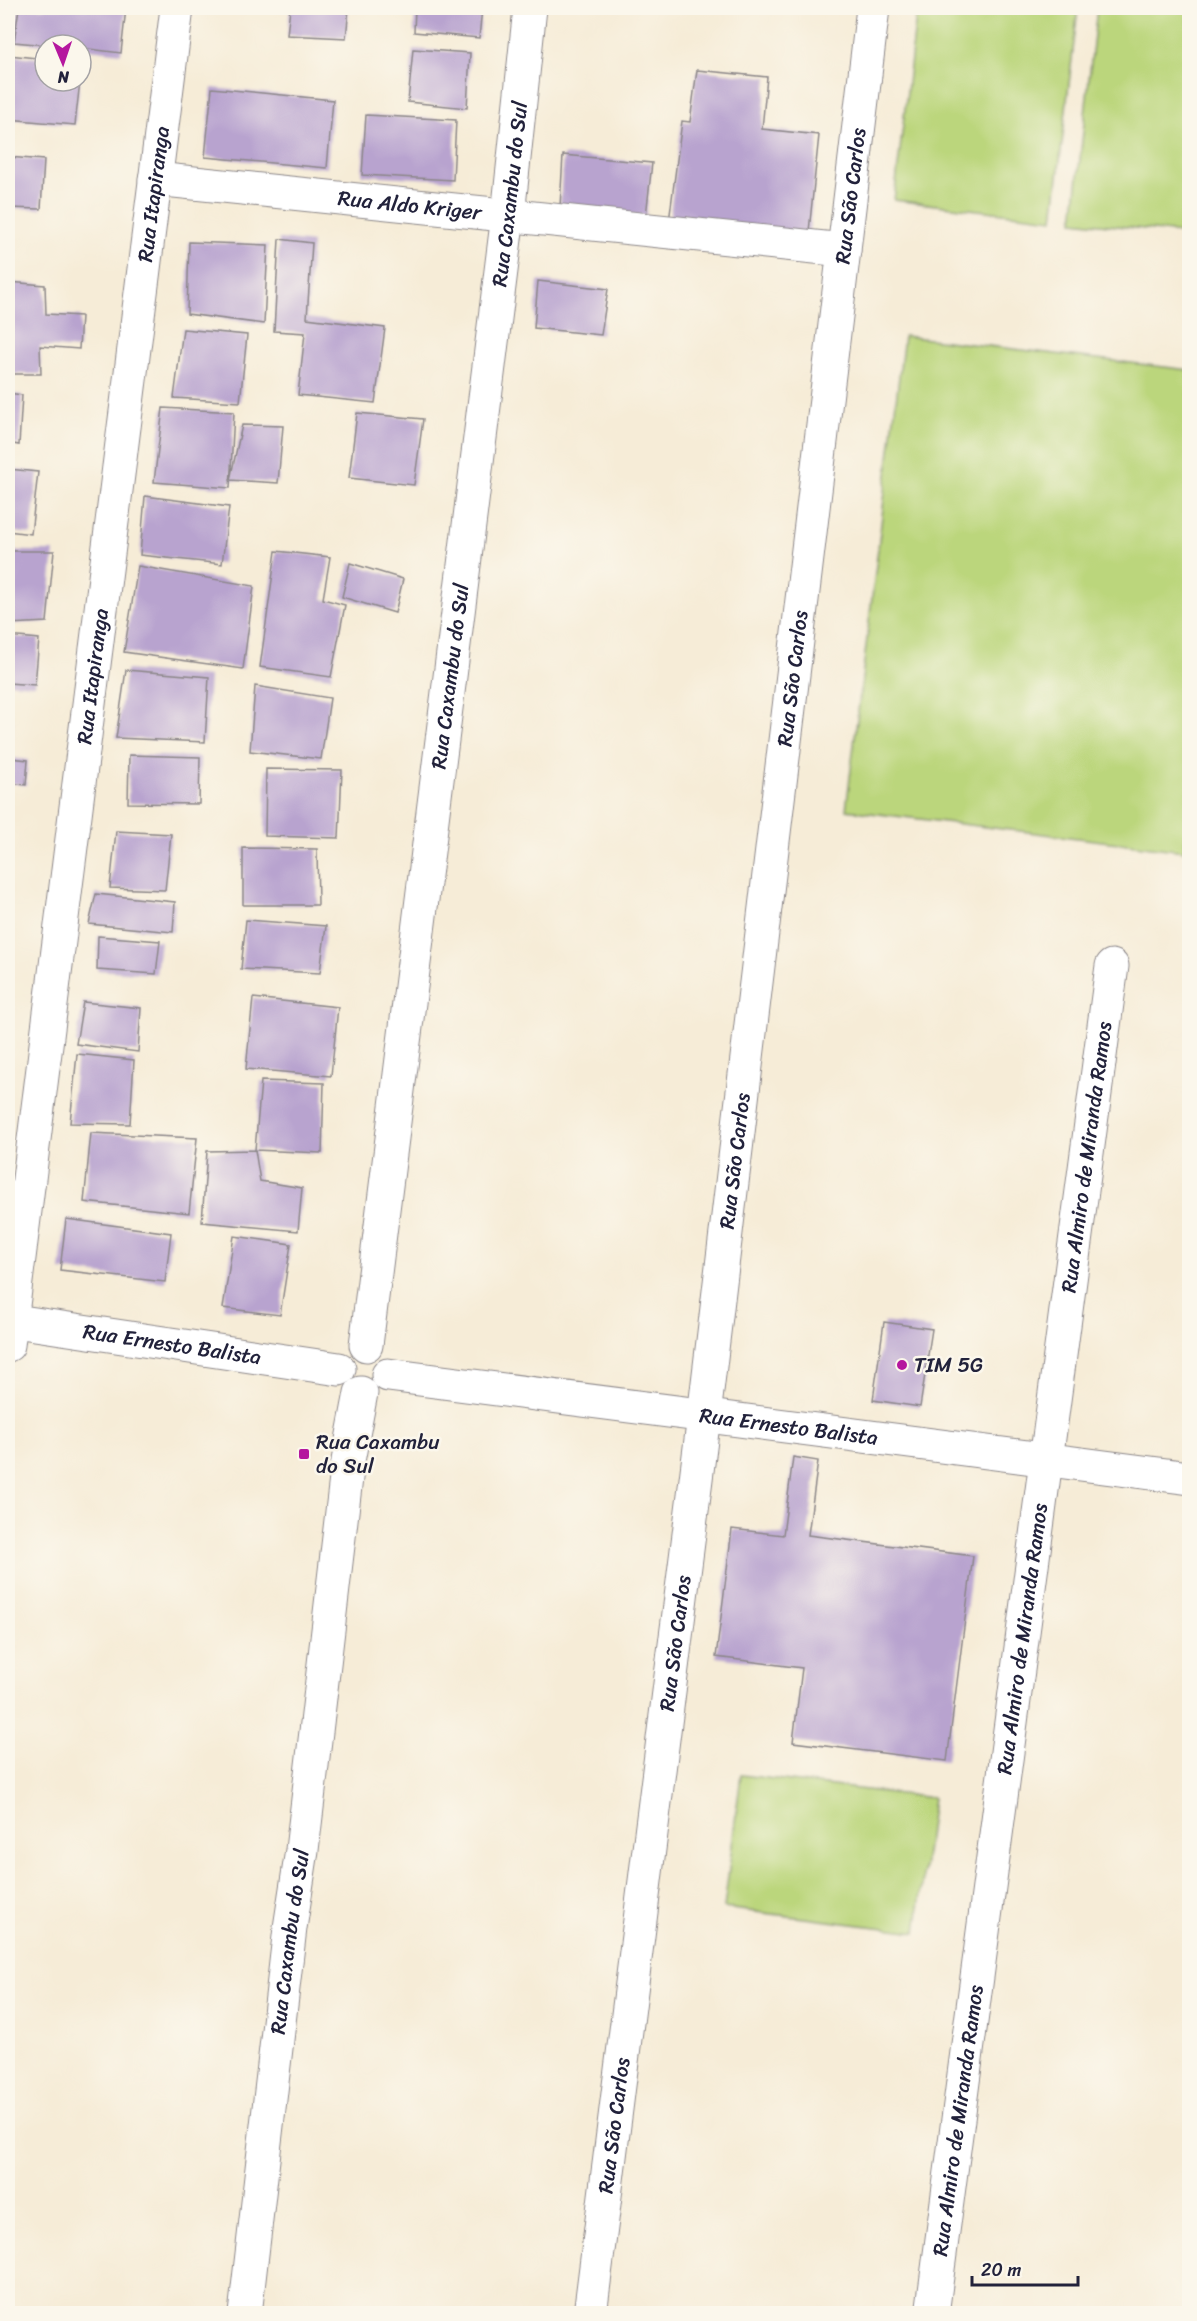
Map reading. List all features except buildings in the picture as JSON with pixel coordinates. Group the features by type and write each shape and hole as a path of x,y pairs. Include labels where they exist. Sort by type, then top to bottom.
{"street":[{"name":"Rua Itapiranga","path":"9,1329 177,8"},
{"name":"Rua Caxambu do Sul","path":"366,1345 508,215 530,8"},
{"name":"Rua São Carlos","path":"590,2313 704,1416 873,8"},
{"name":"Rua Aldo Kriger","path":"155,179 844,249"},
{"name":"Rua Almiro de Miranda Ramos","path":"932,2313 1112,966"},
{"name":"Rua Ernesto Balista","path":"9,1329 339,1369"},
{"path":"366,1345 374,1347 386,1359 388,1375 385,1382 374,1391 361,1393 352,1391 345,1385 340,1377 339,1369 344,1354 351,1348 366,1345"},
{"name":"Rua Ernesto Balista","path":"388,1375 1190,1478"},
{"name":"Rua Caxambu do Sul","path":"245,2313 348,1461 361,1393"}],"green space":[{"path":"917,8 1078,8 1053,219 894,200"},
{"path":"1097,8 1189,8 1189,234 1073,221"},
{"path":"904,336 1189,370 1190,804 1184,851 846,810"},
{"path":"741,1775 933,1798 916,1932 724,1908"}],"place":[{"name":"TIM 5G","path":"902,1365"},
{"name":"Rua Caxambu do Sul","path":"304,1454"}]}
